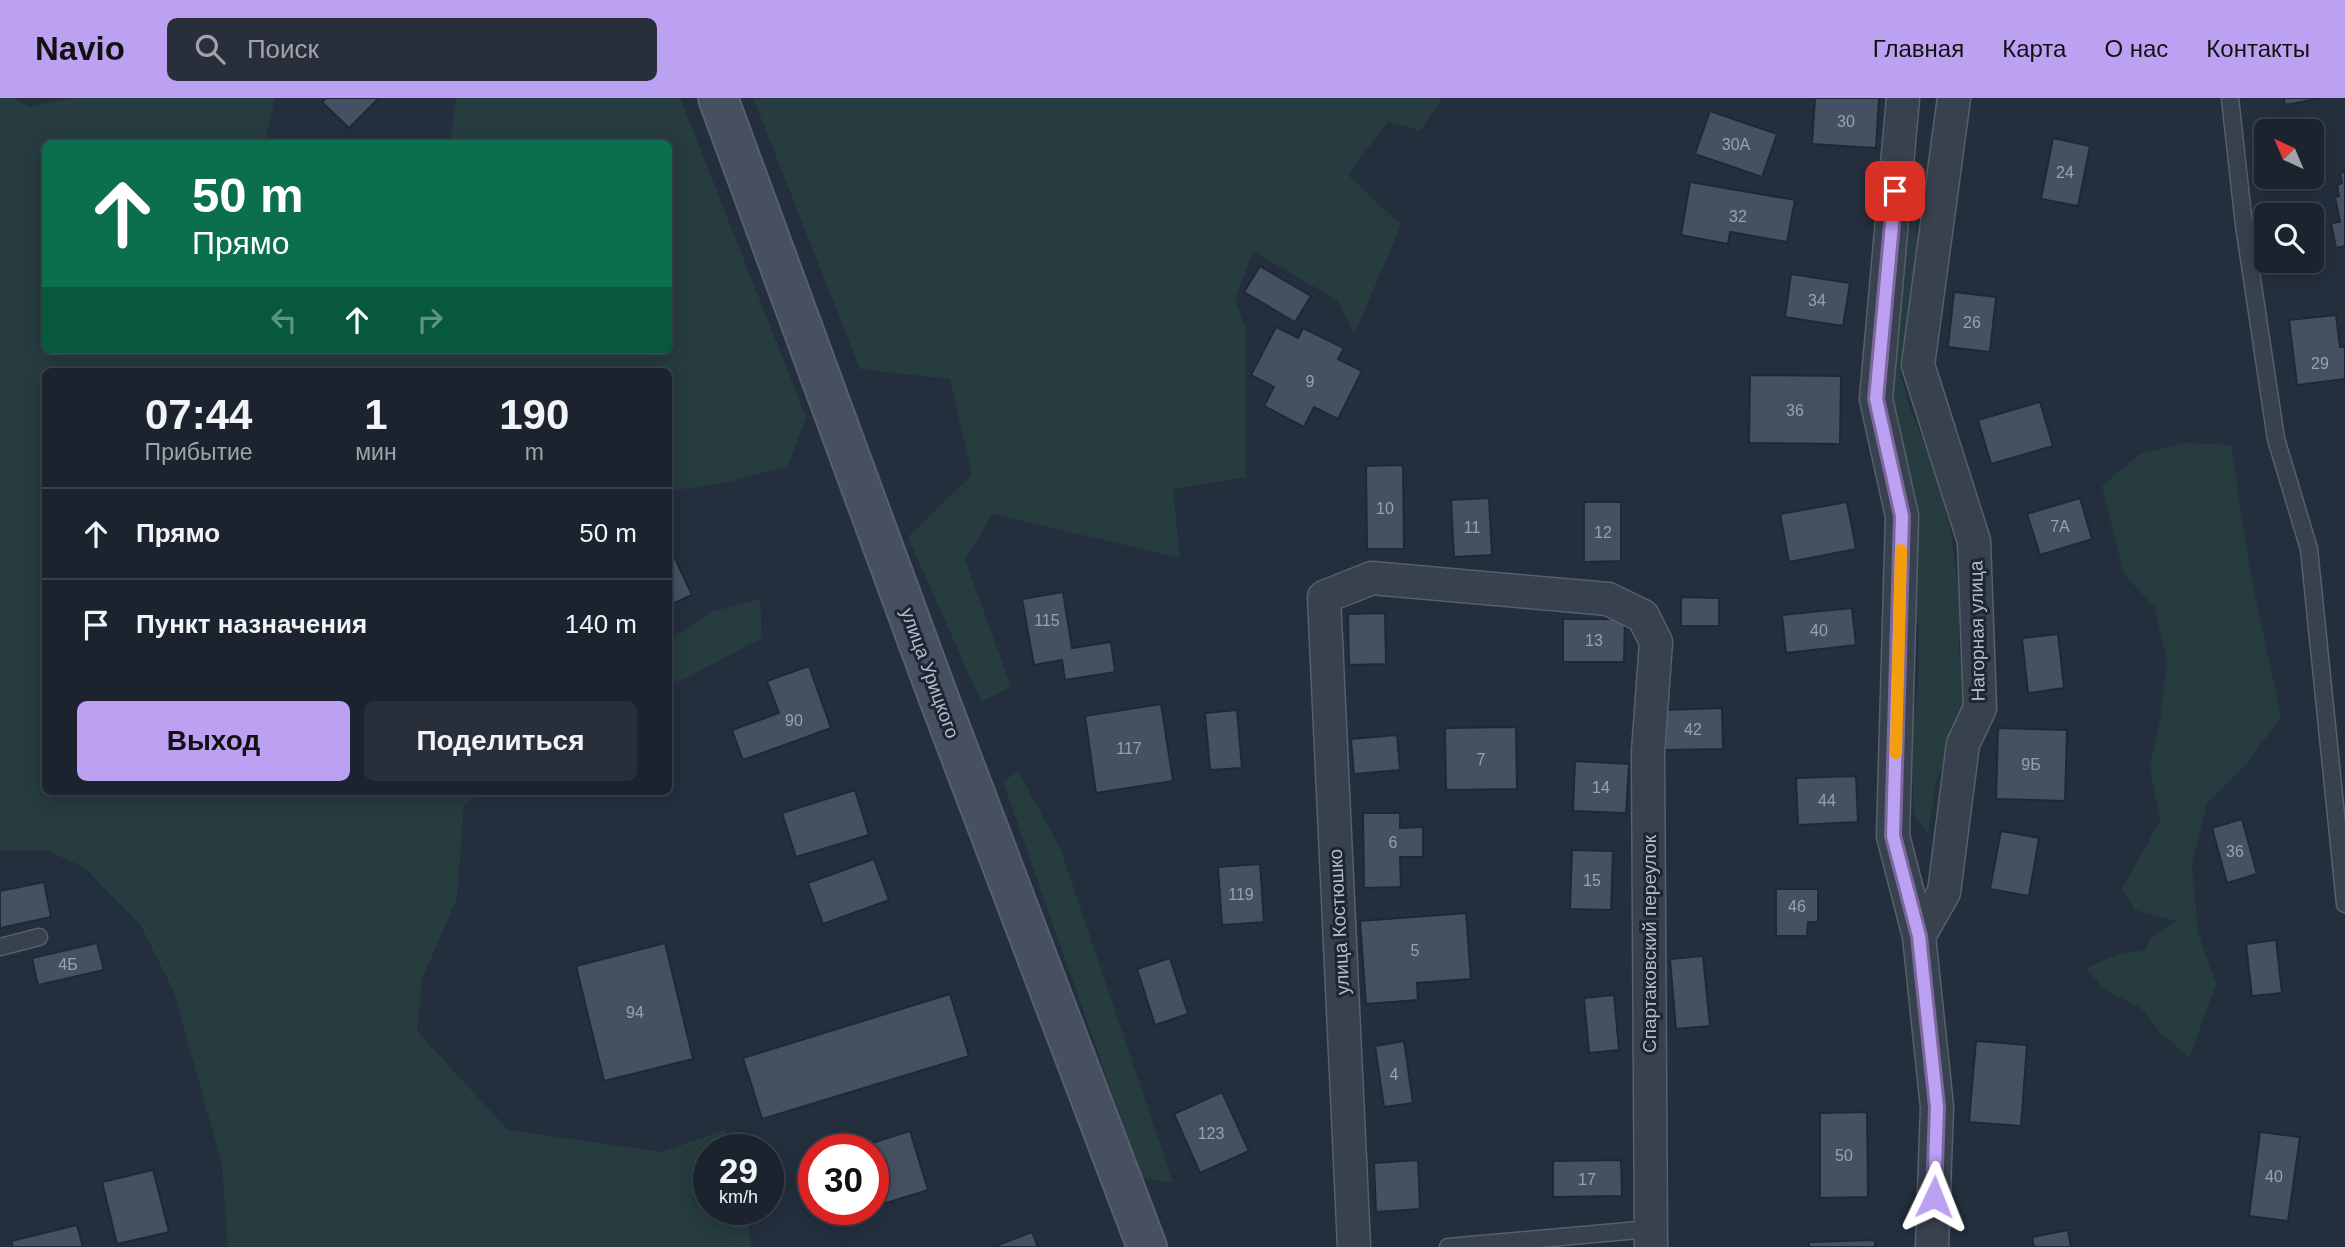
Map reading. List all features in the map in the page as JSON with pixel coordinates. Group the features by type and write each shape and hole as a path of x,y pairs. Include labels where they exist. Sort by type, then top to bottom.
{"main road":[{"name":"улица Урицкого","path":"719,98 938,695 1147,1247"}],"street":[{"path":"1903,98 1876,399 1902,516 1893,836 1919,936 1937,1107 1932,1247"},
{"name":"Нагорная улица","path":"1919,936 1944,892 1963,744 1980,708 1974,541 1918,365 1954,98"},
{"name":"Спартаковский переулок","path":"1324,597 1372,578 1608,599 1643,616 1656,642 1648,752 1650,1238"},
{"name":"улица Костюшко","path":"1324,597 1354,1247"}],"lane":[{"path":"2230,98 2244,225 2276,439 2309,549 2345,904"},
{"path":"0,947 39,937"},
{"path":"1448,1247 1650,1238"}],"green space":[{"path":"0,98 15,98 29,107 71,98 275,98 266,140 42,140 42,354 672,354 672,140 450,140 456,98 680,98 806,417 788,466 729,482 672,491 672,368 42,368 42,795 480,795 464,805 457,898 422,979 417,1031 508,1130 662,1152 693,1141 693,1225 748,1225 752,1247 228,1247 222,1165 174,992 141,926 85,868 46,850 0,851"},
{"path":"753,98 1442,98 1420,131 1388,121 1348,175 1401,225 1354,335 1338,301 1253,251 1235,299 1246,330 1246,477 1173,489 1180,558 993,514 965,560 1011,687 981,702 908,537 972,475 950,379 860,369"},
{"path":"1917,207 1916,294 1900,371 1910,408 1936,474 1950,528 1959,592 1959,650 1965,695 1954,739 1936,782 1928,834 1914,816 1911,739 1918,686 1919,629 1889,411 1896,261"},
{"path":"2185,443 2231,445 2250,572 2281,717 2247,763 2207,803 2192,864 2198,933 2216,984 2189,1058 2160,1032 2141,1008 2103,989 2087,968 2116,955 2146,950 2151,937 2176,921 2135,910 2122,889 2160,821 2150,767 2160,721 2167,662 2155,608 2124,574 2102,486 2140,454"},
{"path":"760,599 762,638 672,685 672,638 714,611"},
{"path":"1018,771 1061,850 1173,1183 1142,1178 1003,782"}],"building":[{"path":"326,98 379,98 349,128 322,102"},
{"path":"1815,98 1879,98 1876,148 1812,144"},
{"path":"2284,98 2317,98 2317,99 2285,105"},
{"path":"1710,111 1777,134 1762,177 1695,154"},
{"path":"2053,138 2090,146 2078,206 2041,199"},
{"path":"2345,172 2345,246 2336,248 2331,223 2340,222 2335,197 2339,196 2337,185 2342,183 2340,173"},
{"path":"1690,182 1795,200 1787,242 1730,232 1728,244 1681,235"},
{"path":"1260,266 1311,296 1295,322 1244,292"},
{"path":"1791,274 1850,283 1843,326 1785,317"},
{"path":"1954,292 1996,297 1990,352 1948,347"},
{"path":"2336,315 2340,347 2345,347 2345,379 2297,385 2289,320"},
{"path":"1276,327 1298,338 1303,328 1344,348 1338,359 1362,371 1338,419 1314,407 1304,427 1264,406 1274,387 1251,375"},
{"path":"1750,375 1841,376 1840,444 1749,443"},
{"path":"2040,402 2053,446 1991,464 1978,420"},
{"path":"1403,465 1404,549 1367,549 1366,466"},
{"path":"1489,498 1492,555 1454,557 1451,500"},
{"path":"2080,498 2092,539 2040,555 2027,514"},
{"path":"1584,502 1621,502 1621,561 1584,562"},
{"path":"1847,502 1856,549 1789,562 1780,514"},
{"path":"672,552 692,595 672,604"},
{"path":"1063,592 1072,648 1111,642 1115,672 1065,680 1062,660 1034,665 1022,599"},
{"path":"1681,597 1719,598 1719,626 1681,626"},
{"path":"1852,608 1856,645 1786,653 1782,615"},
{"path":"1385,613 1386,664 1349,665 1348,614"},
{"path":"1563,619 1625,619 1624,662 1563,662"},
{"path":"2058,634 2064,688 2028,693 2022,638"},
{"path":"809,666 831,728 743,760 732,730 779,713 767,681"},
{"path":"1161,704 1173,781 1096,793 1085,716"},
{"path":"1722,708 1723,749 1663,750 1662,710"},
{"path":"1237,710 1242,768 1210,770 1205,713"},
{"path":"1516,727 1517,789 1446,790 1445,728"},
{"path":"1998,728 2067,730 2065,801 1996,799"},
{"path":"1397,735 1400,770 1354,774 1351,739"},
{"path":"1575,761 1629,764 1626,813 1573,811"},
{"path":"1856,776 1858,822 1798,825 1796,778"},
{"path":"855,790 869,835 796,857 782,813"},
{"path":"1363,813 1400,813 1400,828 1423,827 1423,857 1400,857 1401,887 1364,888"},
{"path":"2242,819 2257,874 2227,883 2212,828"},
{"path":"2001,831 2039,838 2029,896 1990,889"},
{"path":"1572,850 1613,851 1611,910 1570,909"},
{"path":"874,859 889,900 823,924 808,883"},
{"path":"1260,864 1264,922 1222,925 1218,867"},
{"path":"44,882 51,917 0,928 0,891"},
{"path":"1776,889 1818,889 1818,922 1808,922 1807,936 1776,936"},
{"path":"1466,913 1471,979 1417,983 1418,1000 1366,1004 1360,921"},
{"path":"2276,940 2282,993 2252,996 2246,944"},
{"path":"97,943 104,970 38,985 32,958"},
{"path":"665,943 693,1059 604,1081 576,966"},
{"path":"1703,956 1710,1026 1676,1029 1670,959"},
{"path":"1170,958 1188,1014 1155,1025 1137,969"},
{"path":"950,994 969,1056 762,1119 743,1058"},
{"path":"1614,995 1619,1050 1589,1053 1584,998"},
{"path":"1404,1041 1413,1103 1384,1107 1375,1046"},
{"path":"1976,1041 2027,1045 2021,1126 1969,1122"},
{"path":"1222,1092 1249,1151 1200,1173 1174,1114"},
{"path":"1867,1112 1868,1197 1820,1198 1820,1113"},
{"path":"910,1131 928,1190 889,1202 889,1138"},
{"path":"2260,1132 2300,1137 2288,1221 2249,1216"},
{"path":"1418,1160 1420,1209 1376,1212 1374,1163"},
{"path":"1621,1160 1622,1196 1553,1197 1553,1161"},
{"path":"153,1170 169,1232 117,1244 102,1182"},
{"path":"77,1225 83,1247 13,1247 11,1241"},
{"path":"2068,1230 2071,1247 2034,1247 2032,1237"},
{"path":"1032,1232 1038,1247 993,1247"},
{"path":"1875,1240 1875,1247 1809,1247 1809,1242"}],"slow traffic":[{"path":"1896,753 1901,550"}],"route":[{"path":"1895,191 1876,399 1902,516 1893,836 1919,936 1937,1107 1934,1197"}]}
